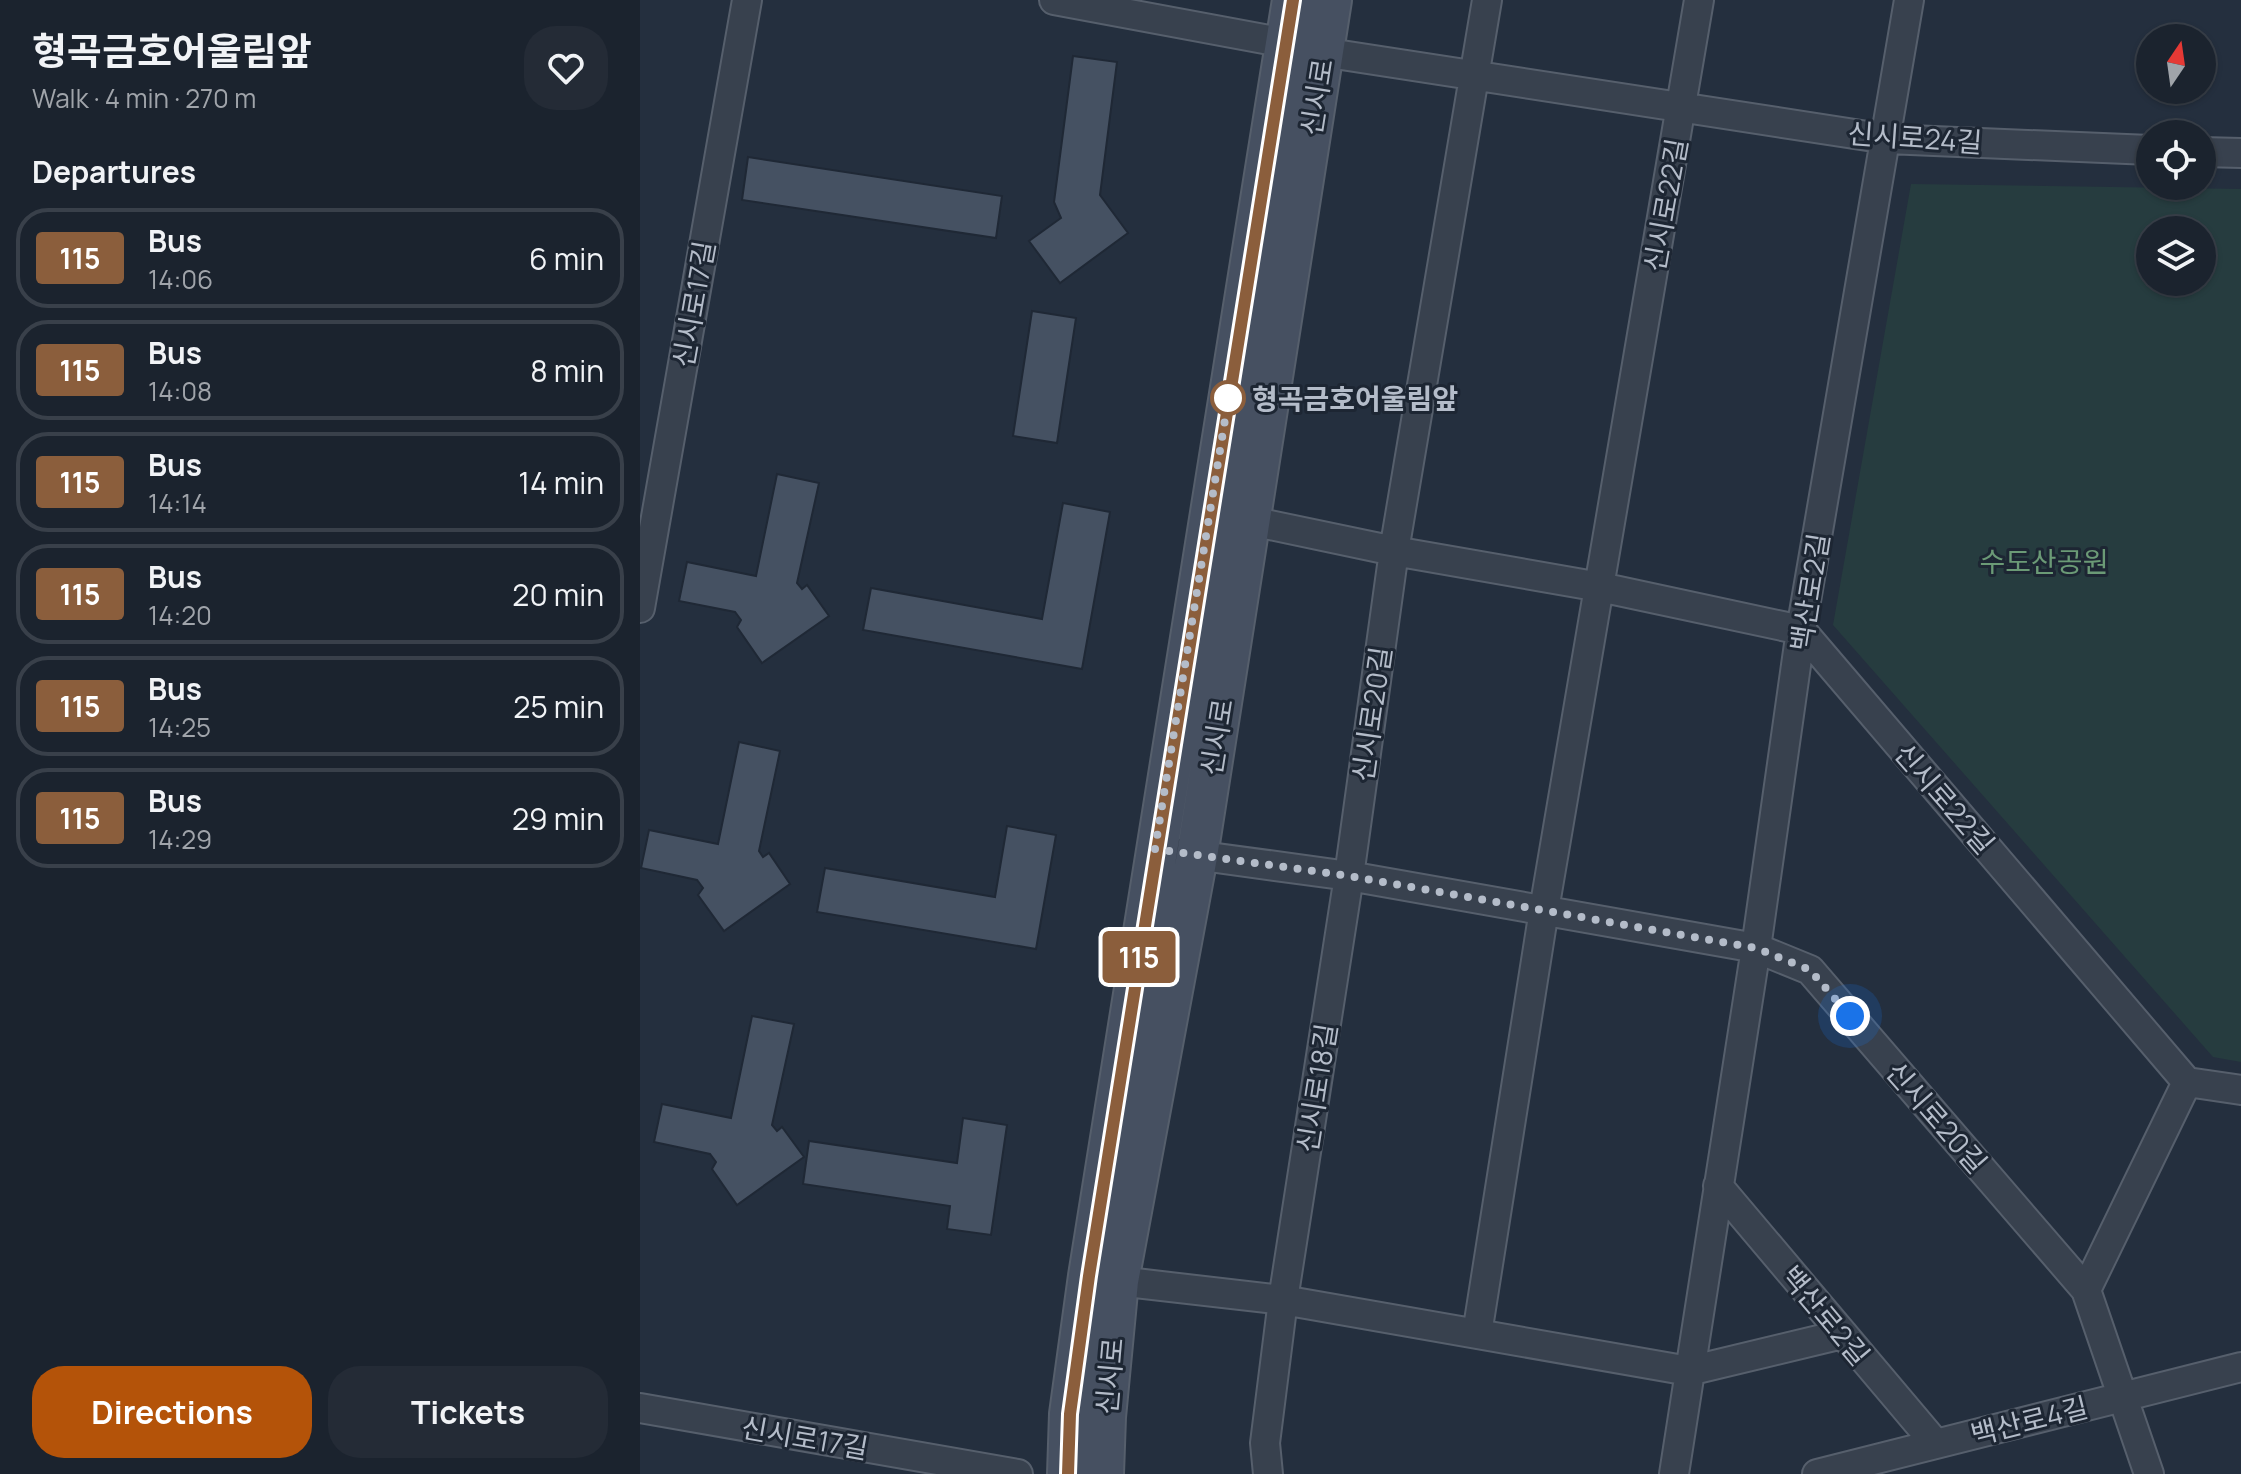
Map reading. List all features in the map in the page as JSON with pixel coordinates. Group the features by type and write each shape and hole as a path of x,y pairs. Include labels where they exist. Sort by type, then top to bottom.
{"street":[{"name":"신시로17길","path":"640,608 747,0"},
{"path":"1054,0 1304,47"},
{"name":"신시로","path":"1103,1474 1105,1417 1118,1281 1197,856 1251,521 1304,47 1293,0"},
{"name":"신시로","path":"1068,1474 1070,1414 1089,1276 1155,849 1304,47 1331,0"},
{"path":"1394,551 1487,0"},
{"path":"1681,107 1699,0"},
{"name":"백산로2길","path":"1674,1474 1756,948 1801,630 1909,0"},
{"name":"신시로24길","path":"1304,47 1887,139 2136,149"},
{"name":"신시로22길","path":"1600,587 1681,107"},
{"path":"2216,152 2241,153"},
{"path":"1251,521 1394,551 1600,587 1801,630"},
{"name":"신시로20길","path":"1349,876 1394,551"},
{"path":"1477,1334 1544,910 1600,587"},
{"name":"신시로22길","path":"1801,630 2187,1082"},
{"name":"신시로20길","path":"1155,849 1349,876 1756,948 1810,970 2086,1290 2149,1474"},
{"name":"신시로18길","path":"1268,1474 1265,1443 1283,1300 1349,876"},
{"path":"2086,1290 2187,1082 2241,1090"},
{"name":"백산로2길","path":"1718,1186 1935,1443"},
{"path":"1118,1281 1283,1300 1689,1371 1843,1334"},
{"name":"백산로4길","path":"1817,1474 2241,1367"},
{"name":"신시로17길","path":"640,1408 1018,1474"}],"green space":[{"name":"수도산공원","path":"1911,184 2136,187 2136,200 2216,200 2216,189 2241,189 2241,1062 2213,1057 1833,625"}],"building":[{"path":"1073,56 1117,62 1100,195 1128,233 1060,283 1029,241 1061,218 1054,202"},
{"path":"748,157 1002,196 996,238 742,200"},
{"path":"1032,311 1076,318 1057,443 1013,436"},
{"path":"777,474 819,483 797,583 802,589 807,585 829,616 762,663 737,627 741,620 735,612 679,601 687,562 756,576"},
{"path":"1063,503 1110,512 1082,669 863,630 871,588 1042,619"},
{"path":"739,742 780,751 759,851 763,857 769,853 790,884 724,931 698,895 703,888 697,880 641,868 649,830 718,844"},
{"path":"1007,826 1056,835 1036,949 817,912 825,868 995,897"},
{"path":"752,1016 794,1024 772,1125 777,1131 782,1127 804,1157 737,1205 712,1169 716,1162 710,1154 654,1142 662,1104 731,1118"},
{"path":"963,1118 1007,1125 991,1235 947,1229 950,1206 803,1184 809,1141 957,1163"}],"bus line":[{"name":"115","path":"1068,1474 1070,1414 1089,1276 1293,0"}],"place":[{"name":"형곡금호어울림앞","path":"1228,398"}],"route":[{"path":"1228,398 1230,389 1155,849 1349,876 1756,948 1810,970 1850,1016"}]}
